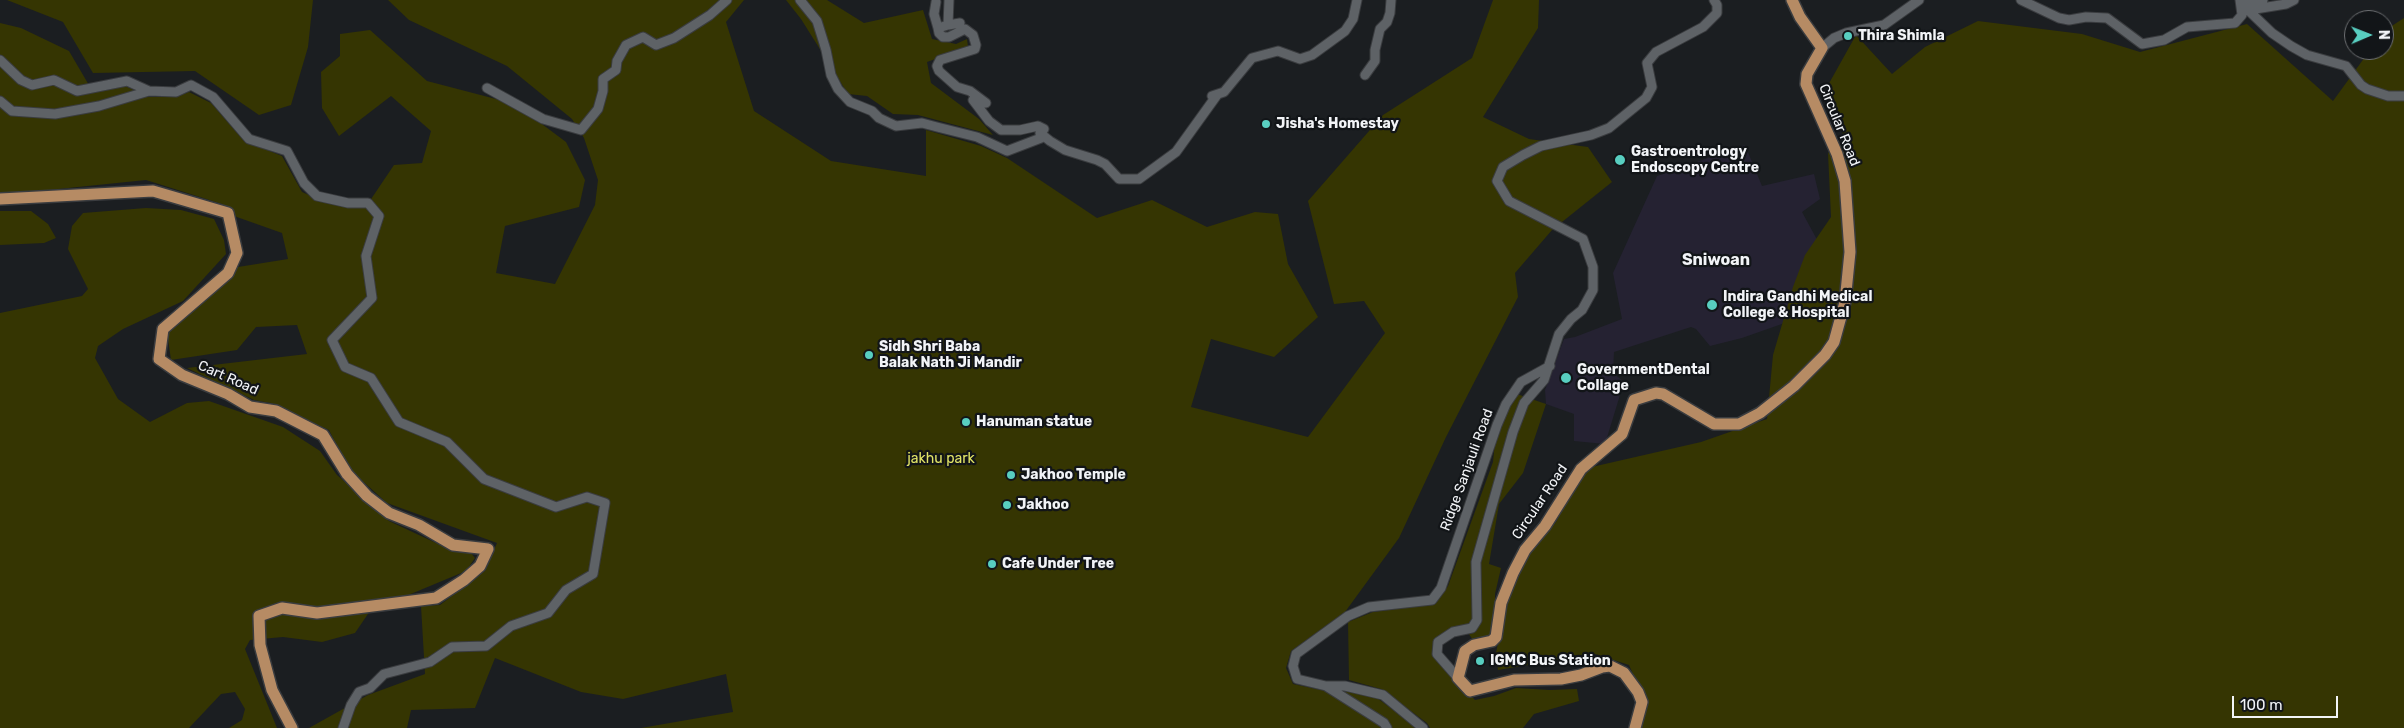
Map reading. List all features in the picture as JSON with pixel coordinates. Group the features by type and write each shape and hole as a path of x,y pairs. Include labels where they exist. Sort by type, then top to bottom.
{"main road":[{"path":"1792,0 1800,17 1822,48"},
{"name":"Circular Road","path":"1458,678 1465,651 1474,645 1492,641 1496,637 1502,603 1512,573 1525,550 1545,526 1581,469 1622,434 1634,400 1656,393 1663,394 1714,424 1739,424 1760,413 1794,386 1825,355 1834,342 1845,302 1850,252 1845,181 1837,154 1806,84 1807,74 1822,48"},
{"name":"Cart Road","path":"0,199 153,190 228,213 237,253 228,273 163,329 159,359 182,375 228,394 250,407 276,411 323,435 347,474 367,496 389,513 419,525 453,544 488,549 480,566 464,580 436,598 317,613 282,608 259,616 260,645 272,690 292,728"},
{"path":"1458,678 1470,691 1514,680 1561,679 1581,676 1602,667 1610,666 1624,673 1638,692 1642,702 1635,728"}],"street":[{"path":"487,88 543,119 581,130 598,108 603,91 603,79 616,70 617,60 626,45 643,37 656,45 674,38 710,15 727,0"},
{"path":"800,0 817,21 826,50 831,76 838,90 850,102 872,111 879,118 896,126 922,123 977,137 1007,151 1041,138 1040,133 1044,129 1038,126 1010,131 1001,130 994,126 973,100 986,102 970,91 957,87 939,71 937,66 940,60 976,50 976,40 970,31 965,29 949,37 943,37 934,14 936,2"},
{"path":"948,25 949,0"},
{"path":"1208,98 1224,92 1252,58 1278,52 1300,59 1312,55 1345,31 1353,19 1357,0"},
{"path":"1365,74 1375,61 1375,50 1380,30 1387,22 1391,0"},
{"name":"Circular Road","path":"1822,48 1834,38 1846,33 1884,26 1919,0"},
{"path":"2020,0 2059,18 2069,20 2086,17 2107,18 2142,44 2164,40 2188,27 2234,23 2241,18 2243,7"},
{"path":"2243,7 2263,0"},
{"path":"2243,7 2286,4 2294,0"},
{"path":"1458,678 1437,654 1438,642 1453,632 1472,628 1477,620 1476,562 1521,409 1529,396 1544,380 1559,334 1582,310 1593,290 1593,267 1583,239 1509,201 1497,181 1503,167 1541,146 1591,135 1609,128 1646,98 1652,87 1647,63 1656,52 1702,27 1716,13 1716,3"},
{"path":"2243,7 2272,33 2291,46 2307,55 2346,66 2367,89 2388,96 2404,96"},
{"path":"938,28 960,23"},
{"path":"0,60 20,80 32,85 54,80 77,91 127,81 149,91"},
{"path":"0,101 12,111 55,114 99,106 149,91 176,92 191,85 213,97 249,139 287,151 304,184 317,196 348,203 368,203 379,216 366,256 372,298 332,340 346,367 370,378 399,422 447,442 484,479 556,507 587,497 605,502 593,574 566,590 548,613 511,626 486,646 452,647 430,662 384,674 370,688 359,692 350,705 343,728"},
{"path":"1040,133 1065,150 1097,160 1119,179 1139,179 1176,152 1217,95"},
{"name":"Ridge Sanjauli Road","path":"1424,728 1383,695 1345,686 1326,686 1297,679 1293,666 1296,654 1343,620 1369,607 1432,600 1441,588 1506,404 1521,382 1550,366"},
{"path":"1326,686 1384,723 1387,728"}],"shaded area":[{"name":"Indira Gandhi Medical College & Hospital","path":"1745,145 1762,186 1814,174 1820,199 1802,212 1827,258 1796,319 1742,338 1710,346 1696,329 1691,327 1614,352 1613,373 1624,382 1605,444 1574,441 1574,414 1546,404 1545,390 1564,339 1575,337 1622,319 1613,273 1657,176"}],"green space":[{"path":"7,0 313,0 308,47 291,105 259,115 195,71 93,73 63,22"},
{"name":"jakhu park","path":"388,0 744,0 726,22 754,111 831,161 926,176 926,130 981,146 1007,158 1097,218 1152,200 1207,227 1255,212 1278,214 1288,264 1318,317 1274,357 1211,339 1191,407 1308,437 1385,333 1364,301 1334,304 1308,201 1383,115 1472,58 1493,0 1539,0 1538,28 1483,117 1529,139 1588,147 1612,182 1552,230 1515,273 1518,297 1446,437 1399,538 1345,612 1291,651 1286,668 1293,684 1321,690 1346,691 1377,698 1418,728 641,728 733,712 726,674 623,699 581,692 495,658 475,708 411,710 407,728 309,728 368,695 425,674 421,606 440,605 485,571 497,543 387,503 349,469 329,430 271,403 254,400 187,368 307,354 297,325 256,327 237,350 171,360 167,332 238,267 288,259 282,233 234,216 222,204 146,180 0,195 0,23 21,28 69,51 93,92 125,86 149,97 176,97 189,92 211,103 244,141 282,156 302,192 327,203 365,208 394,165 422,163 431,131 391,96 339,136 322,108 321,72 340,56 340,34 370,30 427,81 515,104 566,142 585,180 579,207 505,226 496,273 555,284 595,205 598,180 584,138 572,119 507,66 409,20"},
{"path":"786,0 827,0 864,23 923,10 932,39 956,44 967,39 968,47 927,62 931,83 979,119 993,135 918,115 893,114 867,96 848,94 801,19"},
{"path":"2404,18 2404,728 1635,728 1645,701 1629,665 1595,654 1498,670 1496,653 1512,573 1556,522 1583,469 1701,442 1767,419 1773,355 1793,287 1805,255 1831,217 1828,153 1846,143 1827,87 1856,35 1892,74 1925,47 1978,21 2082,34 2140,52 2247,24 2333,101 2363,60 2394,60 2394,24"},
{"path":"146,208 181,210 214,219 224,240 226,254 183,301 123,329 98,346 95,358 118,399 150,422 187,403 209,401 283,427 320,451 337,475 389,521 451,550 471,553 475,558 466,571 370,611 355,633 322,642 283,637 250,640 245,649 277,728 229,728 242,720 245,709 235,692 221,694 189,728 0,728 0,313 82,296 88,289 68,249 72,226 83,213"},
{"path":"0,211 31,211 48,224 56,238 44,243 0,245"},
{"path":"1514,393 1546,404 1523,473 1499,504 1489,564 1501,568 1495,594 1495,630 1488,639 1473,640 1464,627 1435,642 1433,656 1475,700 1516,688 1577,689 1579,701 1534,714 1523,728 1430,728 1427,723 1381,689 1349,680 1348,622 1373,612 1434,604 1448,586 1493,462 1497,422"}],"place":[{"name":"Thira Shimla","path":"1848,36"},
{"name":"Jisha's Homestay","path":"1266,124"},
{"name":"Gastroentrology Endoscopy Centre","path":"1620,160"},
{"name":"Indira Gandhi Medical College & Hospital","path":"1712,305"},
{"name":"Sidh Shri Baba Balak Nath Ji Mandir","path":"869,355"},
{"name":"GovernmentDental Collage","path":"1566,378"},
{"name":"Hanuman statue","path":"966,422"},
{"name":"Jakhoo Temple","path":"1011,475"},
{"name":"Jakhoo","path":"1007,505"},
{"name":"Cafe Under Tree","path":"992,564"},
{"name":"IGMC Bus Station","path":"1480,661"}],"district":[{"name":"Sniwoan","path":"1716,260"}]}
